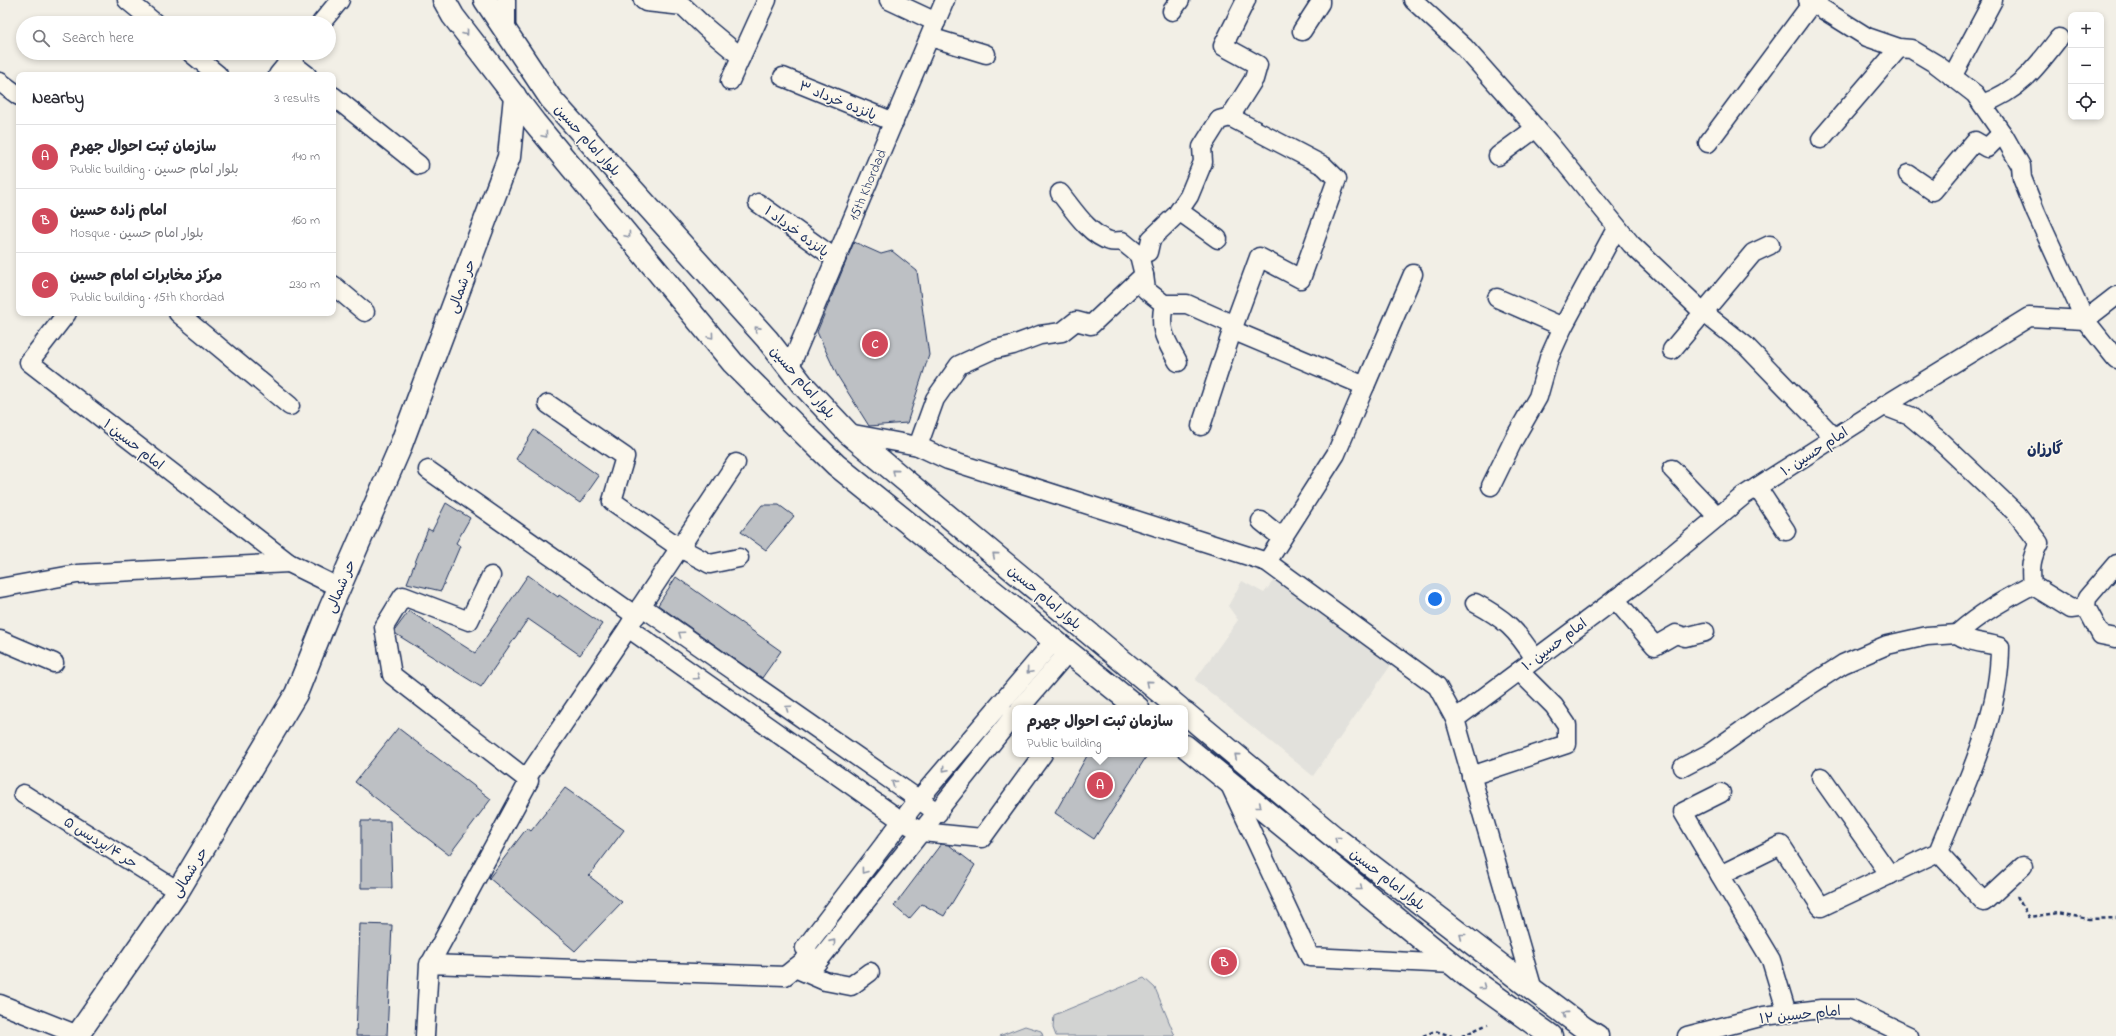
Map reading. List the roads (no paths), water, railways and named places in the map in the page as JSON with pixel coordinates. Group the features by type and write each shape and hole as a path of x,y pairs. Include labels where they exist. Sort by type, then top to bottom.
{"main road":[{"name":"بلوار امام حسین","path":"444,0 453,16 515,96 733,363 836,465 1134,705"},
{"name":"بلوار امام حسین","path":"485,0 551,100 761,334 789,370 848,433 1175,705"},
{"name":"حر شمالی","path":"78,1036 178,891 296,694 399,450 509,157 515,96"},
{"name":"بلوار امام حسین","path":"1188,715 1303,811 1533,990 1597,1036"},
{"name":"بلوار امام حسین","path":"1188,748 1453,964 1551,1036"},
{"path":"1290,830 1303,811"}],"street":[{"path":"127,0 146,16"},
{"path":"506,0 506,31"},
{"path":"643,0 646,2 683,6 741,56"},
{"path":"730,81 767,0"},
{"path":"888,0 933,29 986,54"},
{"name":"15th Khordad","path":"789,370 945,0"},
{"path":"1138,255 1148,252 1152,239 1179,211 1189,196 1203,162 1202,147 1219,120 1230,117 1254,80 1258,66 1223,46 1246,0"},
{"path":"1302,31 1320,3 1320,0"},
{"path":"1413,0 1464,47 1536,128 1631,244 1703,312 1746,346 1835,438"},
{"path":"1952,77 1993,0"},
{"path":"326,16 338,1"},
{"path":"1708,143 1810,1 1867,37 1900,48 1911,49 1975,94 2002,133 2021,166 2022,178 2036,213 2084,320 2116,359"},
{"path":"1982,104 2000,97 2034,72 2059,38"},
{"path":"1821,140 1900,48"},
{"path":"200,60 214,72"},
{"path":"280,72 290,60"},
{"path":"295,60 305,72"},
{"name":"پانزده خرداد ۳","path":"783,77 894,122"},
{"path":"0,82 16,94"},
{"path":"336,98 419,165"},
{"path":"1201,426 1233,328 1259,257 1301,279 1337,178 1324,166 1230,117"},
{"path":"1498,156 1536,128"},
{"path":"1908,174 1933,191 1975,141 1987,148 2002,133"},
{"path":"1060,193 1097,235 1111,242 1122,241 1138,255 1144,275 1146,290 1164,304 1187,304 1233,328 1365,386"},
{"name":"پانزده خرداد ۱","path":"758,203 836,259"},
{"path":"1179,211 1218,239"},
{"path":"1491,486 1514,439 1538,397 1550,358 1563,327 1617,227"},
{"path":"1672,350 1753,253 1770,245"},
{"path":"1267,562 1336,454 1413,274"},
{"path":"918,446 935,399 958,365 992,350 1013,345 1040,335 1062,332 1076,321 1091,325 1144,275"},
{"path":"336,288 365,312"},
{"path":"2084,320 2116,296"},
{"path":"1497,298 1563,327"},
{"path":"1164,304 1160,320 1163,333 1178,362"},
{"name":"امام حسین ۱","path":"65,316 29,362 288,563"},
{"path":"182,316 290,406"},
{"name":"امام حسین ۱۰","path":"1455,719 1615,599 1757,487 1884,406 2029,317 2084,320"},
{"path":"548,404 625,457 612,501 680,548 710,564 739,558"},
{"path":"1884,406 1910,416 1939,440 2017,514 2039,543 2033,554 2030,568 2032,585"},
{"path":"848,433 918,446 948,460 1267,562 1437,686 1455,719 1533,990"},
{"path":"526,779 736,463"},
{"path":"1672,468 1718,517"},
{"path":"428,470 635,617 902,821 922,832 982,838 1041,757"},
{"path":"1757,487 1786,531"},
{"path":"1261,521 1282,538"},
{"path":"0,588 77,574 288,563 340,588"},
{"path":"2116,564 2087,598 2086,607 2101,635 2116,638"},
{"path":"425,1036 430,964 529,781 392,675 384,627 403,596 468,621 491,576"},
{"path":"2032,585 2071,609 2086,607"},
{"path":"1957,634 1970,622 1999,603 2032,585"},
{"path":"1615,599 1655,646 1676,634 1686,637 1705,632"},
{"path":"1475,602 1499,616 1521,637 1535,659"},
{"path":"635,617 938,813"},
{"path":"1683,767 1710,754 1764,715 1843,664 1887,645 1927,636 1957,634 1966,640 1984,642 2000,647 2000,668 1989,718 1974,763 1938,852 1821,906 1781,845 1720,875"},
{"path":"0,640 54,663"},
{"path":"1014,704 1061,646"},
{"path":"1471,776 1567,744 1567,725 1554,706 1519,670"},
{"path":"1012,706 918,800 805,948 816,964 938,813 1012,718"},
{"path":"1822,777 1890,875"},
{"path":"1229,781 1310,957 1453,964"},
{"path":"1721,793 1683,812 1771,960 1788,1013"},
{"name":"حر ۴/پردیس ۵","path":"23,794 178,891"},
{"path":"1938,852 1984,902 2023,866"},
{"path":"430,964 785,976 810,956"},
{"path":"795,968 825,981 851,986 870,972"},
{"path":"0,1004 78,1036"},
{"name":"امام حسین ۱۲","path":"1687,1036 1764,1016 1821,1009 1852,1009 1910,1036"}],"place":[{"name":"مرکز مخابرات امام حسین","path":"875,344"},
{"name":"سازمان ثبت احوال جهرم","path":"1100,785"},
{"name":"امام زاده حسین","path":"1224,962"}],"district":[{"name":"گارزان","path":"2045,449"}]}
